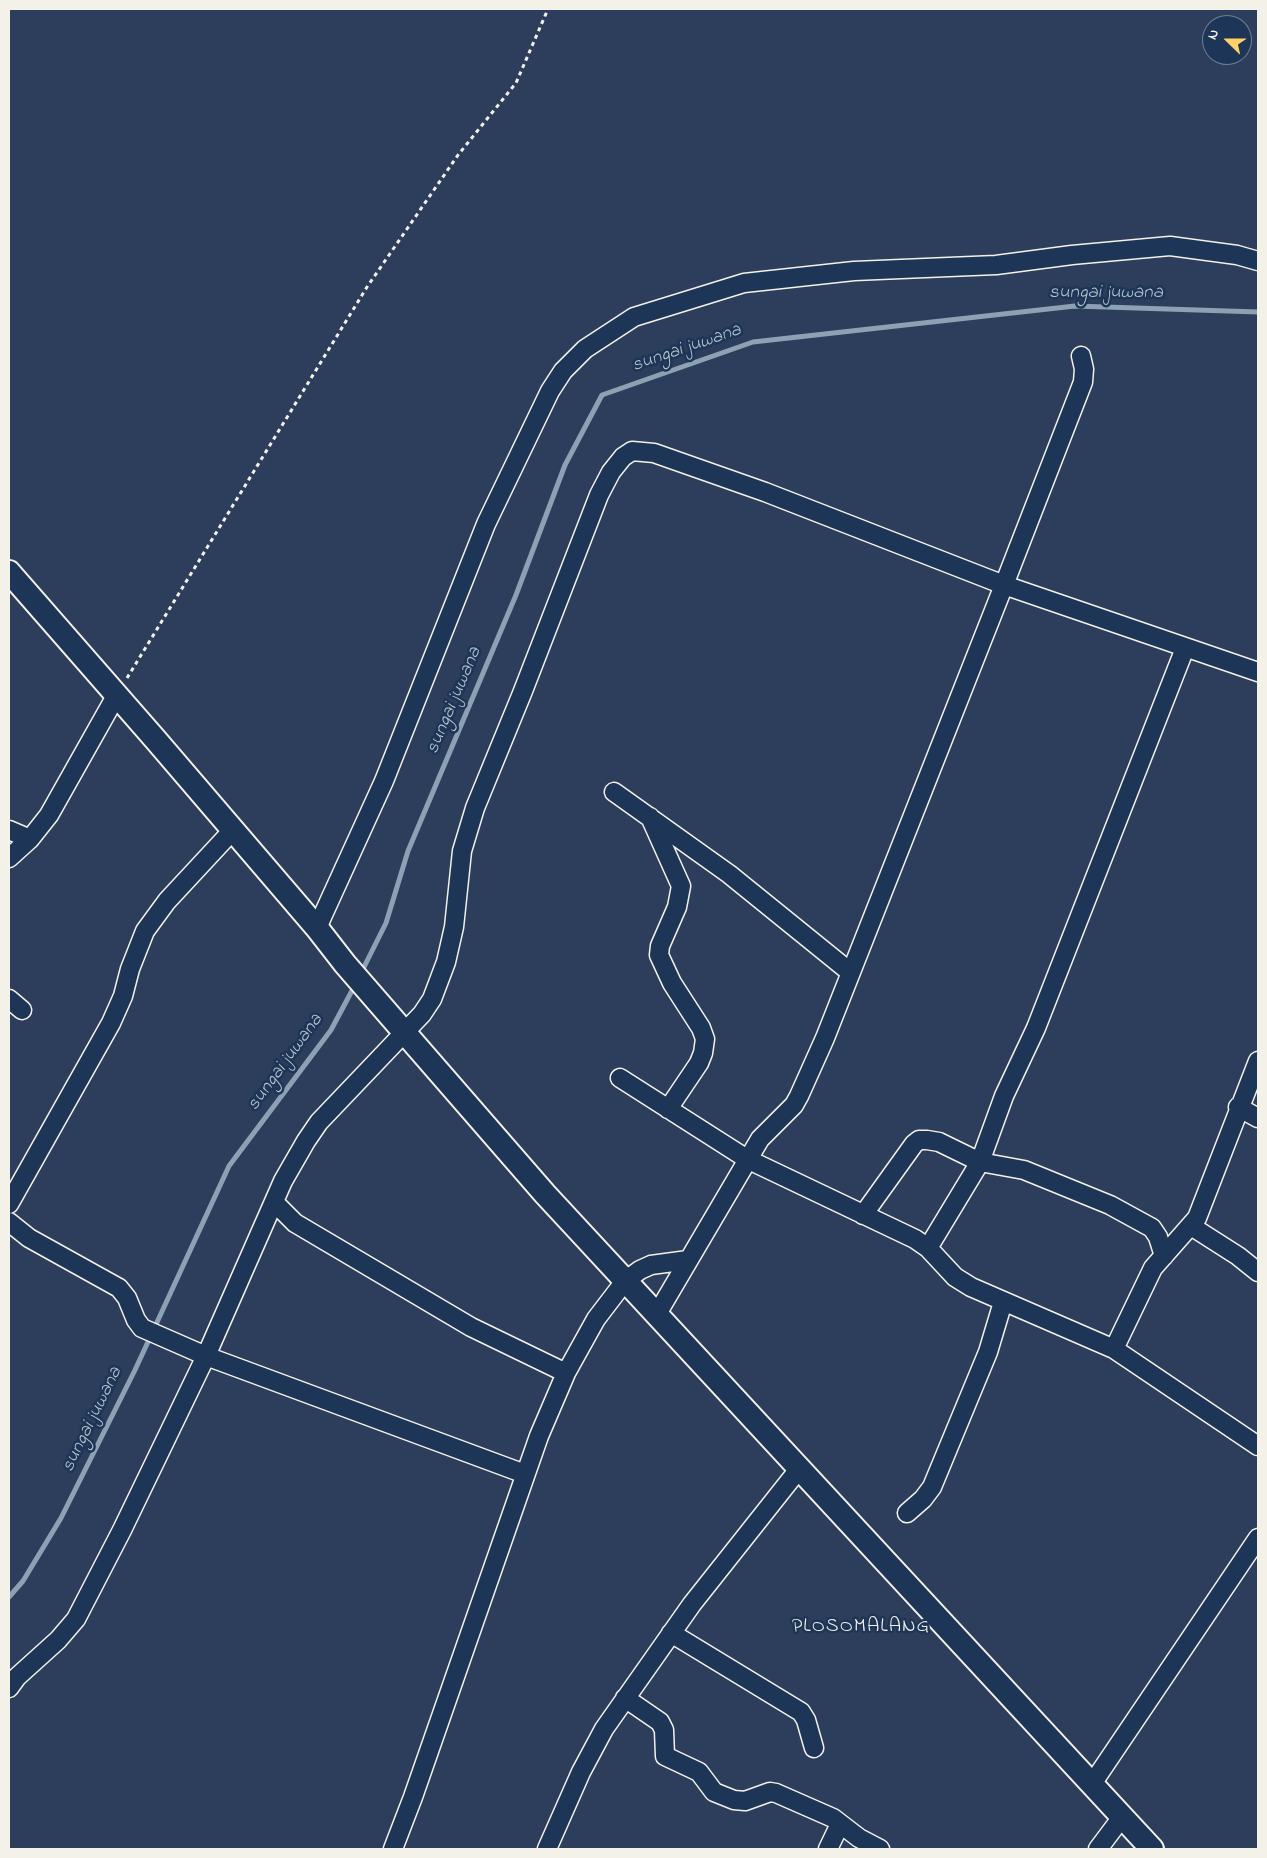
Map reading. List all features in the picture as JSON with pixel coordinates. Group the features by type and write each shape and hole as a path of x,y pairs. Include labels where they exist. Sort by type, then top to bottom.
{"main road":[{"path":"9,572 545,1194 1152,1849"}],"street":[{"path":"317,928 384,781 486,524 550,391 563,371 585,349 634,316 744,283 854,271 996,265 1072,255 1170,246 1237,255 1258,261"},
{"path":"657,1314 748,1159 770,1127 794,1105 800,1096 1004,585 1082,382 1084,370 1081,356"},
{"path":"9,1688 17,1677 58,1640 76,1619 122,1530 206,1356 294,1160 319,1122 422,1014 438,984 454,927 462,851 475,808 599,495 611,472 623,457 632,450 654,453 765,492 1004,585 1258,672"},
{"path":"928,1248 980,1162 1004,1096 1036,1028 1185,648"},
{"path":"9,858 30,839 49,815 116,696"},
{"path":"614,792 729,874 850,972"},
{"path":"650,817 681,886 677,907 660,946 659,955 672,984 702,1028 705,1039 699,1063 668,1109"},
{"path":"9,830 30,839"},
{"path":"9,1204 111,1023 123,996 145,931 167,901 233,830"},
{"path":"1114,1349 1148,1278 1164,1256 1191,1226 1202,1207 1238,1107 1258,1061"},
{"path":"620,1078 748,1159 928,1248 962,1283 1114,1349 1258,1446"},
{"path":"1238,1107 1258,1118"},
{"path":"863,1215 908,1152 919,1140 939,1142 980,1162 1024,1170 1110,1205 1152,1228 1158,1236 1164,1256"},
{"path":"274,1202 295,1223 471,1327 566,1373"},
{"path":"9,1222 29,1238 119,1288 127,1298 136,1320 142,1328 206,1356 525,1474"},
{"path":"1191,1226 1238,1256 1258,1272"},
{"path":"393,1849 413,1797 525,1474 566,1373 596,1319 626,1281 640,1270 651,1266 688,1260"},
{"path":"907,1513 923,1499 932,1487 988,1352 1003,1302"},
{"path":"547,1849 591,1752 625,1698 671,1633 799,1469"},
{"path":"1092,1784 1258,1538"},
{"path":"671,1633 801,1712 806,1720 814,1748"},
{"path":"625,1698 660,1722 664,1730 664,1756 699,1772 714,1792 734,1800 745,1801 770,1792 776,1793 817,1810 880,1849"},
{"path":"1098,1849 1122,1817"},
{"path":"828,1849 840,1824"}],"path":[{"path":"116,696 367,288 458,155 516,83 548,9"}],"waterway":[{"name":"sungai juwana","path":"361,973 386,923 408,851 516,595 565,465 602,395 753,342 1075,306 1258,312"},
{"name":"sungai juwana","path":"9,1597 23,1581 61,1518 135,1370 229,1166 331,1030 355,985"}],"district":[{"name":"PLOSOMALANG","path":"861,1628"}]}
